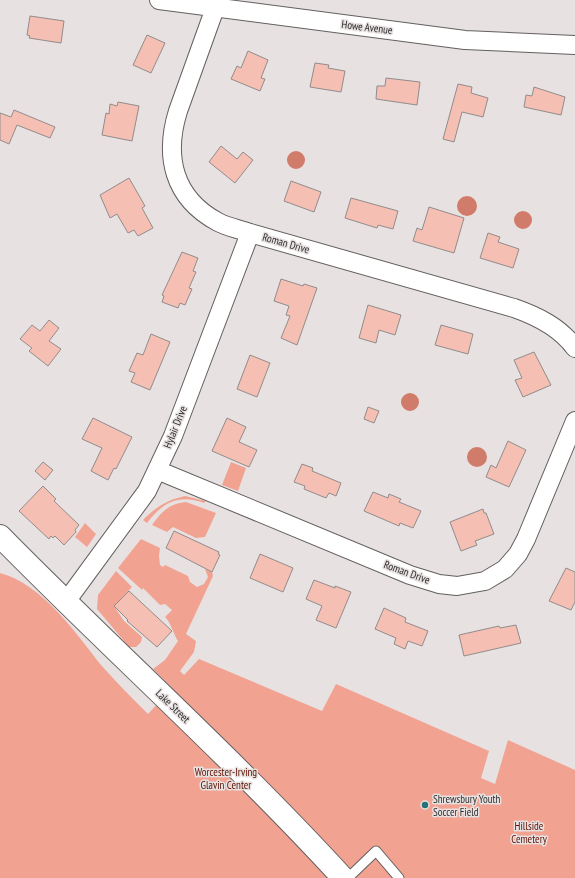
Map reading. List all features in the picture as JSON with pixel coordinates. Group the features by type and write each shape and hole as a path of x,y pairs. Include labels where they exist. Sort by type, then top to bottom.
{"main road":[{"name":"Lake Street","path":"0,536 66,603 291,820 343,878"}],"street":[{"name":"Howe Avenue","path":"159,0 465,40 575,45"},
{"name":"Roman Drive","path":"216,8 173,127 172,158 174,170 181,188 198,209 219,223 250,233 514,308 546,322 558,330 575,348"},
{"name":"Hylair Drive","path":"66,603 146,490 157,470 173,436 250,233"},
{"name":"Roman Drive","path":"157,470 410,575 451,586 475,584 486,581 501,572 518,554 534,523 575,421"}],"lane":[{"path":"348,878 376,851 399,878"}],"green space":[{"path":"231,462 246,468 238,491 222,485"},
{"path":"185,496 206,501 204,503 187,499 172,502 159,510 147,523 143,520 162,505"},
{"path":"186,502 216,513 205,537 196,538 173,527 167,532 152,525 170,506"},
{"path":"85,523 96,534 87,547 75,537"},
{"name":"Worcester-Irving Glavin Center","path":"141,539 160,548 160,565 163,567 165,565 188,576 190,582 197,587 204,584 208,577 205,569 212,572 213,576 186,634 196,641 194,652 180,671 184,675 199,659 322,711 336,684 489,751 481,778 495,784 508,740 575,770 575,878 0,878 0,573 30,587 44,598 69,624 101,665 148,714 172,688 153,669 165,660 178,641 165,617 172,610 165,604 160,605 143,588 142,590 118,568"},
{"path":"116,571 132,587 114,606 124,621 142,637 141,642 136,647 129,647 97,609 98,595"}],"shaded area":[{"path":"292,151 300,151 305,156 303,167 300,169 292,169 287,164 287,156"},
{"path":"467,196 474,199 477,206 474,213 467,216 460,213 457,206 460,199"},
{"path":"523,211 529,214 532,220 529,226 523,229 517,226 514,220 517,214"},
{"path":"406,393 414,393 419,398 417,409 414,411 406,411 401,406 401,398"},
{"path":"477,447 484,450 487,457 484,464 477,467 470,464 467,457 470,450"}],"building":[{"path":"30,16 64,21 61,43 29,38 30,36 27,35"},
{"path":"147,35 165,43 151,73 133,65"},
{"path":"248,51 268,60 261,78 265,79 260,91 231,79 237,66 241,68"},
{"path":"315,63 329,65 328,68 345,71 341,92 310,87"},
{"path":"386,78 420,82 417,105 376,99 377,86 385,86"},
{"path":"458,84 472,87 471,93 488,98 483,117 462,112 454,142 443,139"},
{"path":"534,87 565,97 561,115 524,107 526,95 532,96"},
{"path":"118,102 139,106 132,141 102,135 106,113 109,114 110,104 117,106"},
{"path":"14,110 55,127 50,138 17,125 9,144 0,140 0,113 11,117"},
{"path":"221,146 237,159 243,152 253,160 235,183 209,162"},
{"path":"129,178 145,206 142,208 153,228 138,236 134,230 128,233 117,214 110,218 100,195"},
{"path":"291,181 321,192 314,212 284,201"},
{"path":"351,198 398,211 393,229 378,225 377,228 345,218"},
{"path":"429,207 464,218 454,253 413,241 417,228 422,230"},
{"path":"488,233 500,237 498,242 519,249 513,268 480,258"},
{"path":"182,252 198,258 193,271 196,272 189,288 192,289 185,305 180,303 178,308 162,302 164,296 162,295"},
{"path":"281,279 303,286 304,284 317,288 297,345 281,338 290,316 286,315 289,306 274,301"},
{"path":"368,305 401,315 395,335 379,330 376,343 359,338"},
{"path":"49,320 59,328 49,341 61,349 48,366 29,351 32,348 20,339 32,325 40,331"},
{"path":"441,325 473,334 468,354 435,345"},
{"path":"151,334 170,342 150,390 131,382 135,373 129,371 137,353 143,355"},
{"path":"534,352 551,385 523,397 515,380 522,378 514,360"},
{"path":"250,355 270,363 257,397 237,389"},
{"path":"368,407 379,411 374,423 364,419"},
{"path":"93,418 132,437 116,469 114,468 108,480 91,471 102,448 82,439"},
{"path":"227,418 246,427 239,442 257,450 249,467 212,451"},
{"path":"508,441 526,450 509,487 486,477 491,465 496,468"},
{"path":"43,462 53,470 45,480 35,471"},
{"path":"302,464 313,468 312,471 341,483 336,496 329,493 326,498 304,489 305,486 294,482"},
{"path":"43,486 56,499 54,501 79,525 75,530 76,532 64,545 55,536 53,538 51,536 49,539 19,511"},
{"path":"373,492 388,498 389,494 401,499 399,502 421,511 413,528 400,523 399,526 364,511"},
{"path":"483,509 494,534 475,541 477,545 461,551 450,522"},
{"path":"174,531 219,552 218,554 220,555 212,572 166,548"},
{"path":"260,554 293,568 283,592 250,578"},
{"path":"566,568 575,572 575,602 571,610 549,601"},
{"path":"314,580 351,592 336,628 316,620 322,606 306,599"},
{"path":"129,591 172,631 157,647 127,621 128,620 114,606"},
{"path":"384,608 406,618 405,622 428,631 422,646 408,641 405,649 394,644 396,638 375,629"},
{"path":"516,625 521,643 464,656 459,635 499,626 500,628"}],"place":[{"name":"Shrewsbury Youth Soccer Field","path":"425,805"}],"park label":[{"name":"Hillside Cemetery","path":"529,832"}]}
